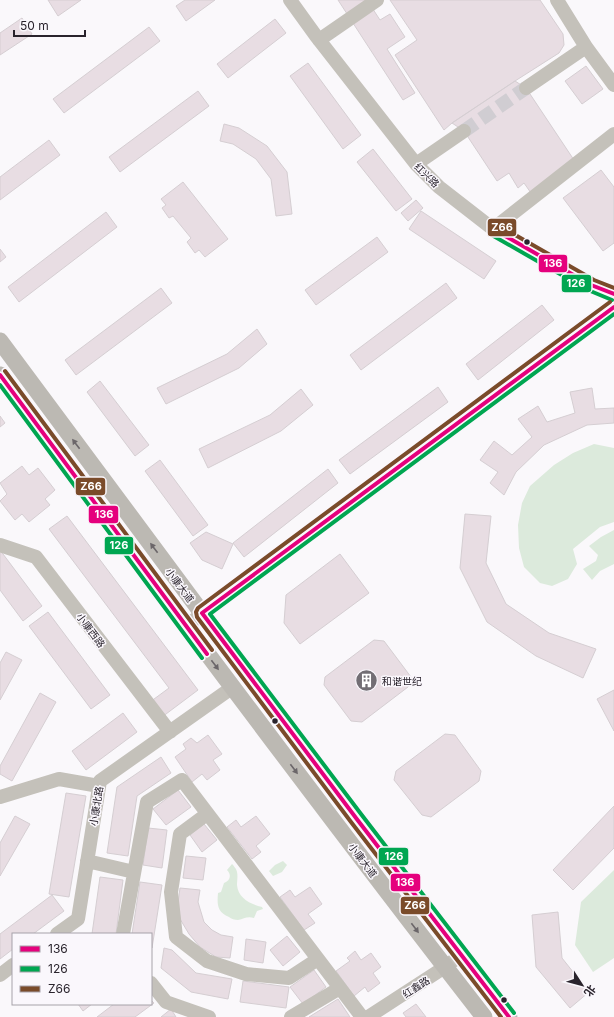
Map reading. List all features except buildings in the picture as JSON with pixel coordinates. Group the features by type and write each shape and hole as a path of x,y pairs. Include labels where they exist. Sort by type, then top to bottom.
{"main road":[{"name":"小康大道","path":"0,341 356,818 509,1017"},
{"name":"小康大道","path":"0,375 186,626 484,1017"}],"street":[{"name":"红兴路","path":"290,0 416,164 439,187 493,230 591,285 614,294"},
{"path":"320,40 377,0"},
{"path":"557,0 586,47 614,85"},
{"path":"526,88 586,47"},
{"path":"416,164 464,131"},
{"path":"493,230 614,134"},
{"path":"186,626 614,307"},
{"name":"小康西路","path":"0,545 36,557 170,732"},
{"name":"小康北路","path":"58,933 78,919 100,780 233,688"},
{"path":"0,797 59,779 99,786"},
{"path":"123,933 147,802 182,780 362,1017"},
{"path":"207,814 180,834 171,892 176,937 206,961 246,974 289,978 318,959"},
{"path":"87,862 134,872"},
{"name":"红鑫路","path":"368,1017 384,1013 461,955"},
{"path":"0,974 12,966"},
{"path":"152,984 166,1002 209,1017"},
{"path":"291,1017 340,988"}],"green space":[{"path":"594,444 614,448 614,522 600,527 573,549 577,564 568,579 552,586 540,583 524,567 519,548 518,525 522,503 530,486 554,465 573,453"},
{"path":"614,530 614,564 600,571 592,580 583,569 596,561 598,555 589,546"},
{"path":"283,861 287,865 282,872 273,876 269,871 275,865"},
{"path":"232,864 237,871 237,885 242,897 253,904 262,907 263,909 257,911 254,918 247,917 238,920 233,919 222,913 220,910 218,893 221,892 224,883 229,879 230,876 227,870"},
{"path":"614,870 614,958 593,972 575,945 581,902"}],"tunnel":[{"path":"464,131 526,88"}],"transit line":[{"name":"Z66","path":"496,224 594,280 614,288"},
{"name":"136","path":"493,229 591,285 614,294"},
{"name":"126","path":"490,234 588,290 612,300"},
{"name":"Z66","path":"501,1017 351,822 197,617 196,612 198,608 610,302"},
{"name":"136","path":"509,1017 356,818 202,613 614,307"},
{"name":"126","path":"514,1013 210,614 614,314"},
{"name":"Z66","path":"5,371 212,650"},
{"name":"136","path":"0,375 207,654"},
{"name":"126","path":"0,385 202,658"}],"place":[{"name":"和谐世纪","path":"367,681"}]}
